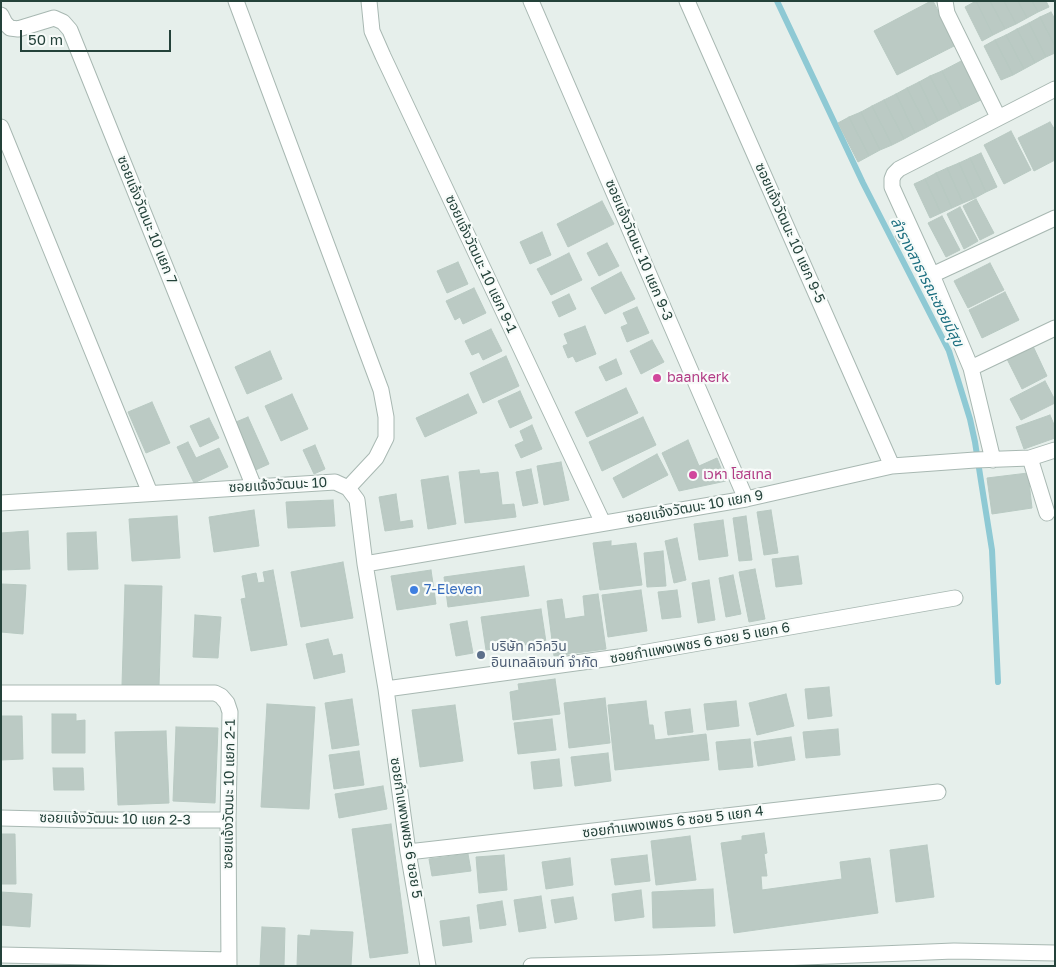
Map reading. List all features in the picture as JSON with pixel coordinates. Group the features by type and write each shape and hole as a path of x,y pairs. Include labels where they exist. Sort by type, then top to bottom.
{"street":[{"path":"236,1 381,390 386,417 386,438 376,458 348,488"},
{"name":"ซอยแจ้งวัฒนะ 10 แยก 9-1","path":"369,1 372,31 383,56 604,523"},
{"name":"ซอยแจ้งวัฒนะ 10 แยก 9-3","path":"531,1 746,498"},
{"name":"ซอยแจ้งวัฒนะ 10 แยก 9-5","path":"687,1 892,466"},
{"path":"945,1 946,13 998,117"},
{"name":"ซอยแจ้งวัฒนะ 10 แยก 7","path":"1,16 10,28 18,29 54,18 64,22 70,30 254,486"},
{"path":"984,460 971,368 892,187 892,179 898,169 1055,89"},
{"path":"1,127 150,493"},
{"path":"932,275 1055,218"},
{"path":"971,368 1055,328"},
{"name":"ซอยแจ้งวัฒนะ 10 แยก 9","path":"365,564 746,498 892,466 1030,458 1055,450"},
{"path":"1030,458 1047,513"},
{"name":"ซอยแจ้งวัฒนะ 10","path":"1,502 335,482 348,488 357,500 365,564 386,689"},
{"name":"ซอยกำแพงเพชร 6 ซอย 5 แยก 6","path":"386,689 619,657 955,598"},
{"name":"ซอยกำแพงเพชร 6 ซอย 5","path":"386,689 408,852 428,966"},
{"name":"ซอยแจ้งวัฒนะ 10 แยก 2-1","path":"1,693 215,693 221,696 227,703 230,712 228,820 229,963"},
{"name":"ซอยกำแพงเพชร 6 ซอย 5 แยก 4","path":"408,852 938,792"},
{"name":"ซอยแจ้งวัฒนะ 10 แยก 2-3","path":"1,818 228,820"},
{"path":"531,966 657,964 954,951 1055,953"},
{"path":"1,955 229,963"}],"building":[{"path":"933,1 956,45 897,75 874,31"},
{"path":"976,1 990,1 1005,29 993,35"},
{"path":"976,1 993,35 982,41 965,7"},
{"path":"990,1 1004,1 1016,24 1005,29"},
{"path":"1004,1 1018,1 1027,18 1016,24"},
{"path":"1018,1 1032,1 1038,12 1027,18"},
{"path":"1032,1 1046,1 1049,7 1038,12"},
{"path":"1051,12 1055,19 1055,46 1040,17"},
{"path":"1040,17 1055,46 1055,53 1046,57 1029,23"},
{"path":"1029,23 1046,57 1035,63 1017,29"},
{"path":"1017,29 1035,63 1024,69 1006,35"},
{"path":"1006,35 1024,69 1013,75 995,40"},
{"path":"995,40 1013,75 1001,80 984,46"},
{"path":"965,59 985,98 962,109 942,71"},
{"path":"942,71 962,109 950,115 930,76"},
{"path":"930,76 950,115 938,121 919,82"},
{"path":"919,82 938,121 927,127 907,88"},
{"path":"907,88 927,127 915,133 896,94"},
{"path":"896,94 915,133 904,139 884,100"},
{"path":"884,100 904,139 892,145 872,106"},
{"path":"872,106 892,145 880,150 861,112"},
{"path":"861,112 880,150 869,156 849,117"},
{"path":"849,117 869,156 858,162 838,123"},
{"path":"1050,122 1055,130 1055,160 1034,171 1018,138"},
{"path":"1011,131 1031,170 1004,184 984,145"},
{"path":"981,153 997,187 986,192 970,158"},
{"path":"970,158 986,192 975,198 959,163"},
{"path":"959,163 975,198 963,203 947,168"},
{"path":"947,168 963,203 952,208 936,173"},
{"path":"936,173 952,208 941,213 925,179"},
{"path":"925,179 941,213 930,218 914,184"},
{"path":"976,199 994,233 980,240 963,206"},
{"path":"602,201 614,224 568,247 557,224"},
{"path":"960,207 978,241 964,249 947,214"},
{"path":"942,216 960,250 946,257 928,223"},
{"path":"908,229 913,239 900,245 895,236"},
{"path":"542,232 551,255 530,264 520,242"},
{"path":"607,243 619,266 599,276 587,253"},
{"path":"569,253 582,280 551,295 537,269"},
{"path":"458,262 468,284 447,293 437,271"},
{"path":"990,263 1004,290 968,308 954,281"},
{"path":"621,272 635,299 605,314 591,288"},
{"path":"474,288 486,313 463,324 460,317 455,320 446,301"},
{"path":"1005,292 1019,320 982,338 969,310"},
{"path":"569,294 576,309 559,317 552,302"},
{"path":"637,307 649,333 627,342 621,327 628,324 623,313"},
{"path":"585,326 596,354 576,362 573,356 568,358 563,346 568,344 564,334"},
{"path":"491,329 502,351 483,360 479,352 472,355 465,341"},
{"path":"652,340 664,362 641,374 630,351"},
{"path":"1032,344 1047,376 1022,389 1006,357"},
{"path":"270,351 282,379 247,394 235,367"},
{"path":"506,356 519,386 483,403 470,373"},
{"path":"616,359 622,374 606,381 599,367"},
{"path":"1045,381 1055,403 1021,420 1010,399"},
{"path":"626,388 638,413 587,437 575,412"},
{"path":"520,391 532,418 510,428 498,401"},
{"path":"292,394 308,429 281,441 265,406"},
{"path":"468,394 477,413 425,437 416,418"},
{"path":"152,402 170,443 146,453 128,412"},
{"path":"1050,415 1055,427 1055,438 1024,449 1016,427"},
{"path":"248,417 269,464 251,472 231,424"},
{"path":"643,417 656,445 602,471 589,442"},
{"path":"209,418 219,438 200,447 190,426"},
{"path":"532,425 542,449 521,458 515,445 524,441 520,431"},
{"path":"688,440 699,466 717,458 726,481 679,491 662,453"},
{"path":"188,442 196,458 219,448 228,467 194,483 177,447"},
{"path":"315,445 325,469 314,474 303,450"},
{"path":"657,454 668,475 623,498 613,478"},
{"path":"561,462 569,500 544,505 537,466"},
{"path":"531,469 538,503 523,506 516,472"},
{"path":"479,470 480,474 498,472 502,505 514,504 516,517 465,523 459,472"},
{"path":"1028,473 1032,508 992,514 987,478"},
{"path":"448,476 456,524 428,529 421,480"},
{"path":"396,494 400,522 412,520 413,527 385,531 379,497"},
{"path":"333,500 335,526 288,528 286,502"},
{"path":"254,510 259,546 214,552 209,517"},
{"path":"771,510 778,553 764,555 757,512"},
{"path":"177,516 180,558 132,561 129,519"},
{"path":"746,516 752,560 739,561 733,518"},
{"path":"723,520 728,556 699,560 694,524"},
{"path":"28,531 30,569 1,570 1,533"},
{"path":"96,532 98,569 68,570 67,533"},
{"path":"677,538 686,580 674,583 665,541"},
{"path":"611,541 611,546 636,543 642,585 600,590 593,543"},
{"path":"663,551 666,586 647,587 644,553"},
{"path":"798,556 802,584 776,587 772,559"},
{"path":"343,562 353,618 301,627 291,572"},
{"path":"524,566 529,596 448,607 444,577"},
{"path":"755,569 765,619 749,622 739,572"},
{"path":"273,570 287,645 251,651 241,599 246,598 242,576 256,573 258,583 265,582 263,572"},
{"name":"7-Eleven","path":"431,570 436,604 397,610 391,576"},
{"path":"733,575 741,614 726,617 719,578"},
{"path":"709,580 715,620 698,623 692,583"},
{"path":"1,584 26,585 23,634 1,632"},
{"path":"125,585 162,586 159,686 122,685"},
{"path":"641,590 647,631 608,637 602,595"},
{"path":"677,590 681,617 662,619 658,592"},
{"path":"598,594 606,649 554,656 547,601 562,599 565,619 585,616 583,596"},
{"path":"541,609 546,642 486,650 481,617"},
{"path":"195,615 221,617 218,658 193,657"},
{"path":"467,621 473,653 456,656 450,624"},
{"path":"328,639 333,656 342,654 345,672 314,679 306,644"},
{"path":"555,679 560,714 513,720 510,692 519,690 518,684"},
{"path":"829,687 832,716 808,719 805,689"},
{"path":"786,694 794,726 757,735 749,703"},
{"path":"605,698 610,743 569,748 564,703"},
{"path":"352,699 359,745 332,749 325,703"},
{"path":"646,701 649,725 653,725 655,740 706,734 709,760 615,770 608,705"},
{"path":"736,701 739,726 707,730 704,704"},
{"path":"267,704 315,707 309,809 261,807"},
{"path":"455,705 463,761 420,767 412,710"},
{"path":"690,709 693,732 668,735 665,712"},
{"path":"52,714 76,714 76,721 85,720 85,753 52,753"},
{"path":"1,716 22,716 23,759 1,760"},
{"path":"552,719 556,750 518,754 514,723"},
{"path":"176,727 218,728 215,803 173,801"},
{"path":"838,729 840,755 806,758 803,732"},
{"path":"166,731 169,803 118,805 115,732"},
{"path":"791,737 795,760 758,766 754,742"},
{"path":"750,739 753,767 719,770 716,742"},
{"path":"359,751 364,785 334,789 329,755"},
{"path":"608,753 611,781 575,786 571,757"},
{"path":"559,759 562,786 534,789 531,762"},
{"path":"53,768 83,768 84,790 54,790"},
{"path":"383,786 387,809 339,818 335,794"},
{"path":"391,824 408,953 370,958 352,829"},
{"path":"764,833 767,853 764,854 767,876 761,876 762,890 842,879 840,862 870,858 878,913 734,933 721,843 742,840 742,836"},
{"path":"1,834 15,834 16,884 1,884"},
{"path":"690,836 696,880 656,885 651,841"},
{"path":"927,845 934,897 896,902 890,850"},
{"path":"468,854 471,871 432,876 429,859"},
{"path":"504,855 507,890 479,893 476,857"},
{"path":"647,855 650,881 615,885 611,859"},
{"path":"570,858 573,885 546,889 542,862"},
{"path":"713,889 715,926 653,928 652,892"},
{"path":"641,890 644,917 615,921 612,894"},
{"path":"1,892 32,894 30,927 1,925"},
{"path":"541,896 546,928 519,932 514,900"},
{"path":"573,897 577,919 555,923 551,900"},
{"path":"502,901 506,925 480,929 477,905"},
{"path":"469,917 472,942 443,946 440,921"},
{"path":"262,927 285,928 284,966 260,966"},
{"path":"311,930 353,932 351,966 297,966 298,935 310,936"}],"waterway":[{"name":"ลำรางสาธารณะซอยมีสุข","path":"777,1 863,183 949,351 970,419 975,442 992,550 998,682"}],"place":[{"name":"baankerk","path":"657,378"},
{"name":"เวหา โฮสเทล","path":"693,475"},
{"name":"7-Eleven","path":"414,590"},
{"name":"บริษัท ควิควิน อินเทลลิเจนท์ จำกัด","path":"481,655"}]}
